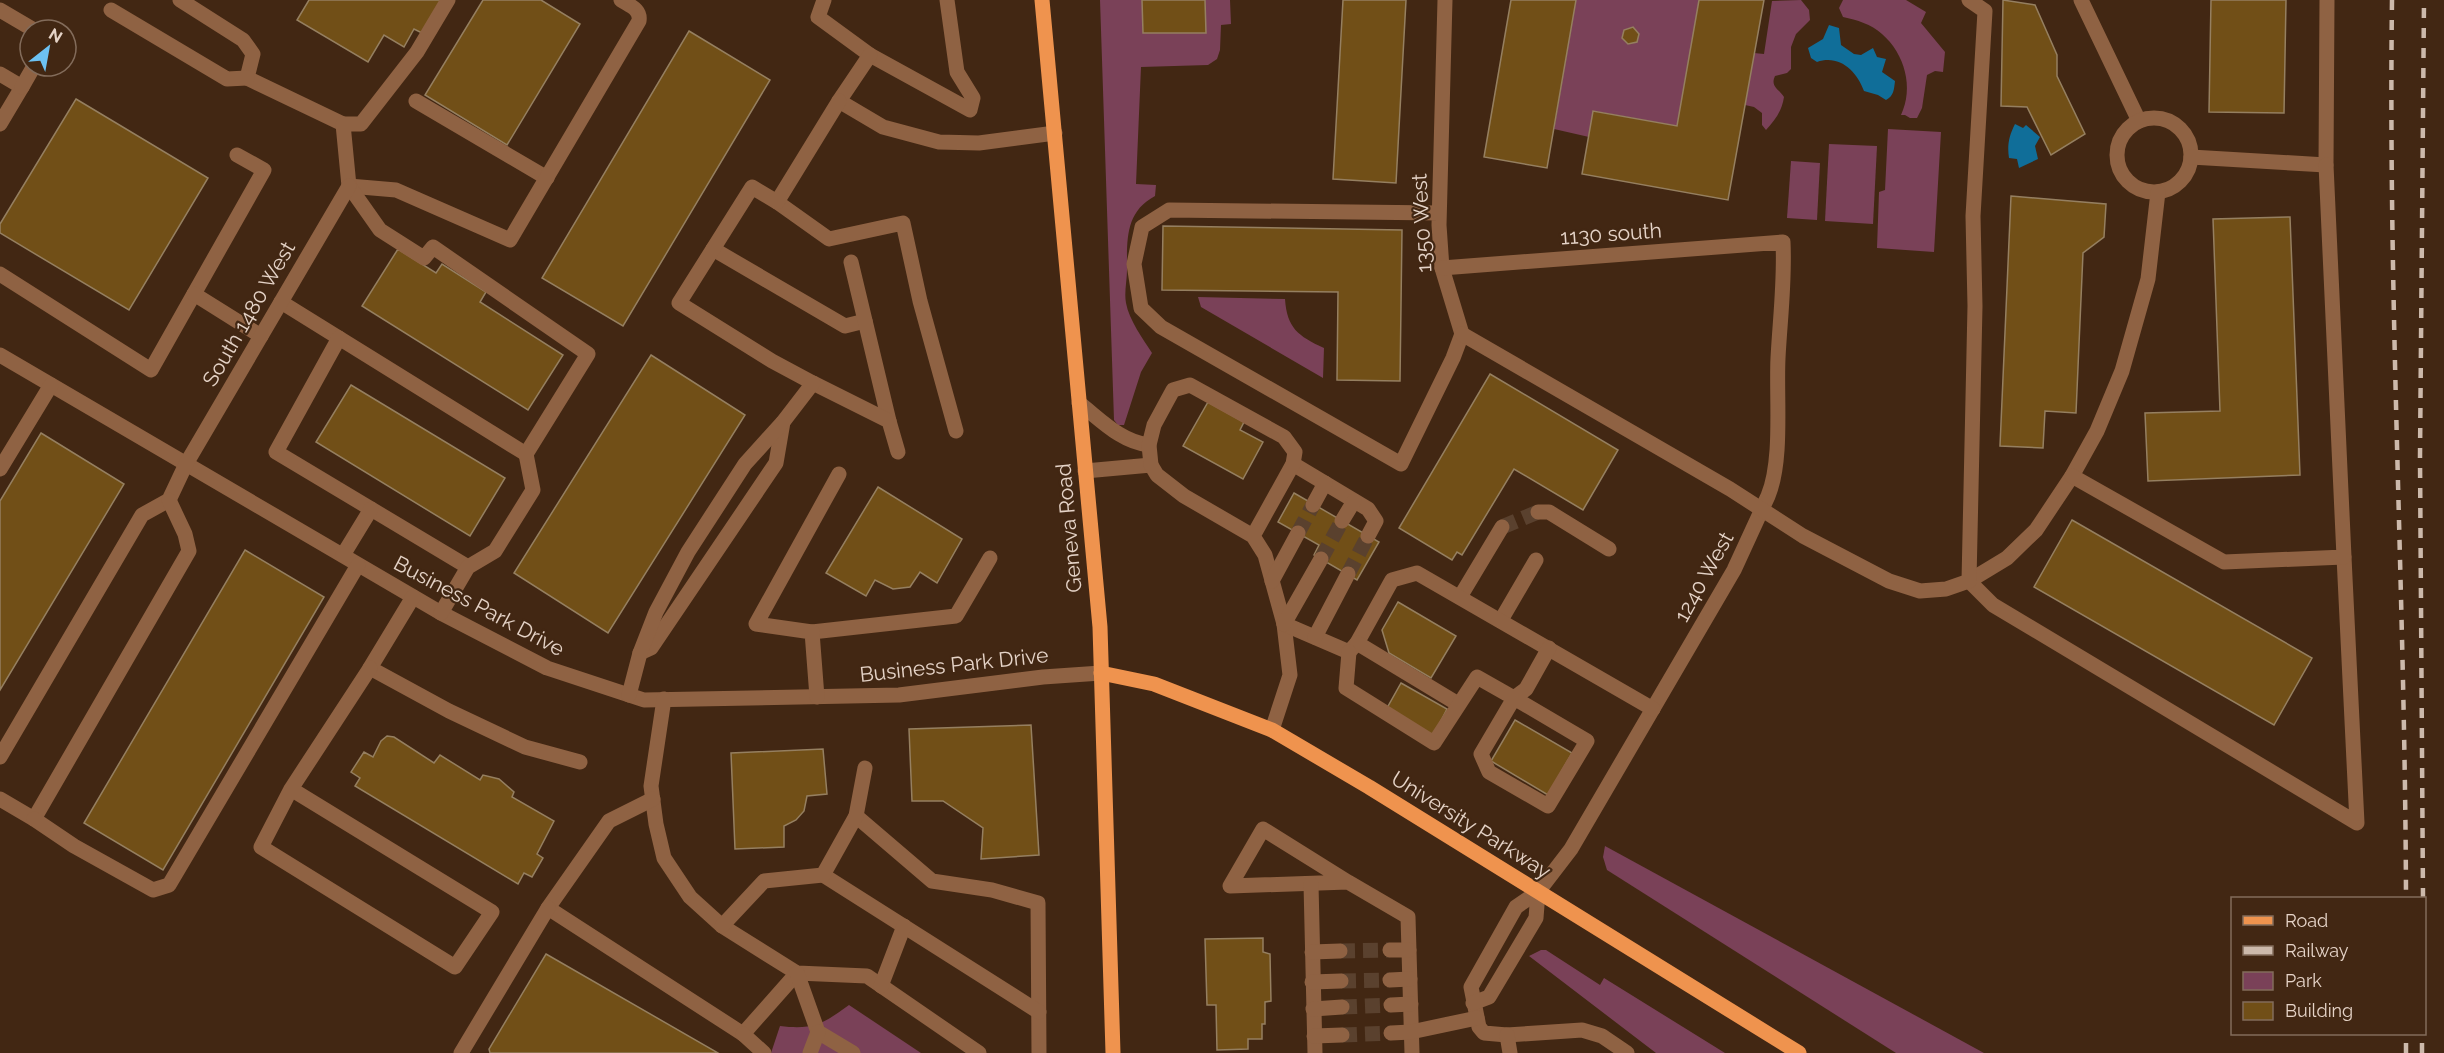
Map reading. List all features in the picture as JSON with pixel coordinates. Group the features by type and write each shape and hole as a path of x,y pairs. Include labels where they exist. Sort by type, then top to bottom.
{"main road":[{"name":"Geneva Road","path":"1042,0 1100,627 1113,1053"},
{"name":"University Parkway","path":"1101,673 1154,684 1272,730 1369,787 1800,1053"}],"street":[{"path":"180,0 243,40 253,54 247,78"},
{"path":"111,10 227,79 247,78 343,124 361,124 417,52 448,0"},
{"path":"349,186 396,190 510,240 639,21 640,15 636,9 621,0"},
{"path":"824,0 818,17 870,55 970,110 973,98 957,72 948,0"},
{"name":"1350 West","path":"1445,0 1439,213 1442,268 1462,334"},
{"path":"1969,0 1985,11 1973,216 1975,306 1969,581 1993,605 2357,824 2326,165 2327,0"},
{"path":"2081,0 2139,121"},
{"path":"0,10 18,21"},
{"path":"777,202 870,55"},
{"path":"0,74 22,87"},
{"path":"0,124 27,78"},
{"path":"416,101 547,178"},
{"path":"839,101 883,127 939,142 979,143 1054,133"},
{"path":"2156,118 2172,122 2184,134 2191,157 2187,171 2178,183 2158,192 2139,189 2124,177 2120,169 2117,150 2124,133 2139,121 2156,118"},
{"path":"343,124 349,186 380,230 424,258 433,248 588,354 526,454 533,490 495,551 468,567 441,613"},
{"path":"0,274 151,370 264,170 237,155"},
{"path":"2191,157 2326,165"},
{"name":"South 1480 West","path":"169,500 186,464 349,186"},
{"path":"889,421 772,361 679,303 752,187 829,239 903,223 920,301 956,431"},
{"path":"1439,213 1169,210 1142,227 1134,264 1141,308 1161,327 1401,464 1453,358 1462,334 1730,489 1803,536 1889,581 1920,591 1946,589 1969,581 2007,558 2036,530 2072,476 2097,431 2122,371 2148,279 2158,192"},
{"name":"1130 south","path":"1442,268 1783,242"},
{"name":"1240 West","path":"1538,892 1571,849 1734,570 1772,487 1778,427 1778,360 1783,242"},
{"path":"713,249 845,326 865,321"},
{"path":"851,262 898,452"},
{"path":"194,294 261,336"},
{"path":"281,302 526,454"},
{"path":"339,338 276,452 468,567"},
{"name":"Business Park Drive","path":"1,359 51,385 441,613 547,668 644,700 899,695 1043,677 1101,673"},
{"path":"629,695 640,653 656,612 688,552 745,464 783,422 813,383"},
{"path":"0,468 51,385"},
{"path":"1253,536 1293,464 1295,452 1284,437 1190,385 1173,390 1154,424 1149,446 1151,465 1157,475 1184,496 1253,536 1265,555 1284,624 1290,675 1272,730"},
{"path":"1079,403 1122,437 1135,444 1149,446"},
{"path":"640,653 651,648 776,463 783,422"},
{"path":"1293,464 1368,509 1376,521 1368,536"},
{"path":"1085,471 1151,465"},
{"path":"839,474 756,624 812,632 956,616 990,558"},
{"path":"2072,476 2224,562 2344,557"},
{"path":"1313,505 1325,483"},
{"path":"0,757 142,515 169,500 185,534 189,551 34,819"},
{"path":"1342,521 1354,501"},
{"path":"343,555 371,509"},
{"path":"1538,512 1550,512 1608,549"},
{"path":"1460,597 1502,527"},
{"path":"1272,581 1298,533"},
{"path":"1284,624 1321,559"},
{"path":"1501,620 1536,560"},
{"path":"0,799 74,846 153,890 169,885 358,564"},
{"path":"1549,648 1526,689 1514,698 1481,754 1489,772 1548,806 1587,741 1514,698 1477,677 1434,743 1346,688 1353,647 1392,580 1417,573 1501,620 1653,708"},
{"path":"1315,638 1348,574"},
{"path":"291,789 492,912 455,967 261,848 291,789 413,597"},
{"path":"1284,624 1315,638 1353,647 1458,704"},
{"path":"812,632 817,697"},
{"path":"370,668 449,711 525,747 580,762"},
{"path":"664,699 651,786 652,799 664,858 690,897 722,926 797,973 867,976 979,1053"},
{"path":"823,875 856,816 865,768"},
{"path":"461,1053 548,908 609,821 652,799"},
{"path":"856,816 932,881 992,890 1038,903 1039,1053"},
{"path":"1348,882 1230,886 1263,829 1408,917 1412,1053"},
{"path":"722,926 764,881 823,875 1039,1012"},
{"path":"1311,884 1315,1053"},
{"path":"1538,892 1516,907 1470,987 1479,1028 1484,1033 1507,1035 1582,1030 1602,1036 1627,1053"},
{"path":"1391,1033 1411,1032 1475,1010 1489,997 1536,918 1538,892"},
{"path":"548,908 744,1034 764,1053"},
{"path":"882,986 904,926"},
{"path":"1390,950 1409,950"},
{"path":"1312,952 1340,951"},
{"path":"744,1034 797,973"},
{"path":"797,973 818,1032 853,1053"},
{"path":"1390,980 1410,979"},
{"path":"1312,982 1341,981"},
{"path":"1391,1005 1411,1004"},
{"path":"1313,1009 1342,1007"},
{"path":"810,1053 818,1032"},
{"path":"1314,1036 1342,1035"},
{"path":"1507,1035 1510,1053"}],"green space":[{"path":"1100,0 1142,0 1143,33 1205,33 1205,0 1230,0 1231,24 1221,25 1220,50 1217,59 1208,65 1141,67 1136,184 1156,185 1155,196 1138,210 1130,228 1125,299 1133,323 1152,353 1141,372 1124,425 1118,425 1114,420"},
{"path":"1576,0 1699,0 1677,126 1594,111 1589,137 1554,129"},
{"path":"1801,0 1809,10 1810,20 1796,34 1791,47 1791,69 1787,73 1775,76 1774,85 1784,97 1778,115 1766,130 1762,125 1762,113 1754,107 1745,105 1754,53 1764,54 1772,1"},
{"path":"1843,0 1906,0 1926,12 1921,23 1945,52 1943,72 1935,71 1927,75 1922,108 1917,118 1901,115 1905,105 1907,83 1897,51 1882,34 1873,28 1843,17 1839,8"},
{"path":"1888,129 1941,132 1934,252 1877,248 1879,192 1885,190"},
{"path":"1829,144 1877,146 1873,224 1825,221"},
{"path":"1791,161 1820,163 1817,220 1787,218"},
{"path":"1198,297 1285,299 1291,324 1301,335 1324,348 1323,378 1201,307"},
{"path":"1605,846 1984,1053 1896,1053 1607,870 1603,857"},
{"path":"1546,950 1600,985 1604,978 1725,1053 1656,1053 1529,956"},
{"path":"849,1005 921,1053 771,1053 780,1026 801,1027 817,1024"}],"water":[{"path":"1829,25 1839,28 1841,45 1854,54 1861,55 1873,48 1877,57 1886,59 1882,72 1895,81 1889,98 1886,100 1864,91 1857,77 1840,62 1825,60 1817,62 1811,58 1808,48 1823,39"},
{"path":"2015,124 2023,128 2026,125 2040,137 2035,146 2038,159 2019,168 2017,159 2009,158 2008,153 2009,141"}],"building":[{"path":"309,0 442,0 422,33 414,29 404,47 384,35 368,62 297,20"},
{"path":"483,0 541,0 580,24 507,145 425,95"},
{"path":"1142,0 1205,0 1206,33 1143,33"},
{"path":"1343,0 1406,0 1396,183 1333,179"},
{"path":"1511,0 1576,0 1547,168 1484,157"},
{"path":"1699,0 1764,0 1728,200 1582,174 1593,111 1677,126"},
{"path":"2003,0 2035,5 2057,55 2057,76 2085,134 2051,155 2027,107 2001,106"},
{"path":"2211,0 2286,0 2284,113 2209,112"},
{"path":"1633,27 1639,34 1637,42 1628,44 1622,38 1624,30"},
{"path":"689,31 770,80 623,326 542,278"},
{"path":"76,99 208,178 129,310 0,233 0,224"},
{"path":"2011,196 2106,204 2104,237 2083,253 2076,413 2045,411 2043,448 2000,446"},
{"path":"2290,217 2300,475 2148,481 2145,413 2220,411 2213,219"},
{"path":"1163,226 1402,230 1400,381 1337,380 1338,292 1162,290"},
{"path":"398,249 436,273 442,264 486,292 480,302 563,355 528,410 362,306"},
{"path":"651,355 745,415 608,633 514,573"},
{"path":"1490,374 1618,450 1583,510 1514,469 1462,555 1457,552 1452,560 1399,528"},
{"path":"351,385 505,478 470,536 316,442"},
{"path":"1208,402 1244,422 1240,430 1263,442 1243,479 1183,446"},
{"path":"41,433 124,484 0,690 0,501"},
{"path":"878,487 962,539 937,583 920,572 910,587 893,589 875,580 866,596 826,573"},
{"path":"1294,493 1379,542 1357,580 1314,555 1319,545 1278,522"},
{"path":"2072,520 2312,658 2274,725 2034,587"},
{"path":"245,550 324,597 163,870 84,823"},
{"path":"1398,602 1456,636 1431,678 1389,653 1382,630"},
{"path":"1401,683 1447,709 1433,736 1387,708"},
{"path":"1515,720 1572,753 1548,795 1491,761"},
{"path":"1031,725 1039,855 981,859 983,828 943,801 912,801 909,729"},
{"path":"387,736 394,737 434,763 440,755 480,780 483,775 499,779 514,792 512,797 554,821 537,854 543,858 532,877 524,873 518,884 355,786 360,778 351,772 364,752 373,757 381,741"},
{"path":"823,749 827,794 807,796 804,811 796,820 784,826 784,847 735,849 731,753"},
{"path":"1263,938 1263,952 1270,954 1271,1001 1265,1002 1262,1039 1248,1039 1248,1049 1217,1050 1216,1005 1207,1005 1205,939"},
{"path":"546,954 718,1053 490,1053 489,1049"}],"tunnel":[{"path":"1298,533 1313,505"},
{"path":"1502,527 1538,512"},
{"path":"1321,559 1342,521"},
{"path":"1348,574 1368,536"},
{"path":"1340,951 1390,950"},
{"path":"1341,981 1390,980"},
{"path":"1342,1007 1391,1005"},
{"path":"1342,1035 1391,1033"}],"railway":[{"path":"2392,0 2392,225 2406,897"},
{"path":"2423,897 2420,457 2424,0"},
{"path":"2406,1035 2406,1053"},
{"path":"2422,1035 2422,1053"}]}
